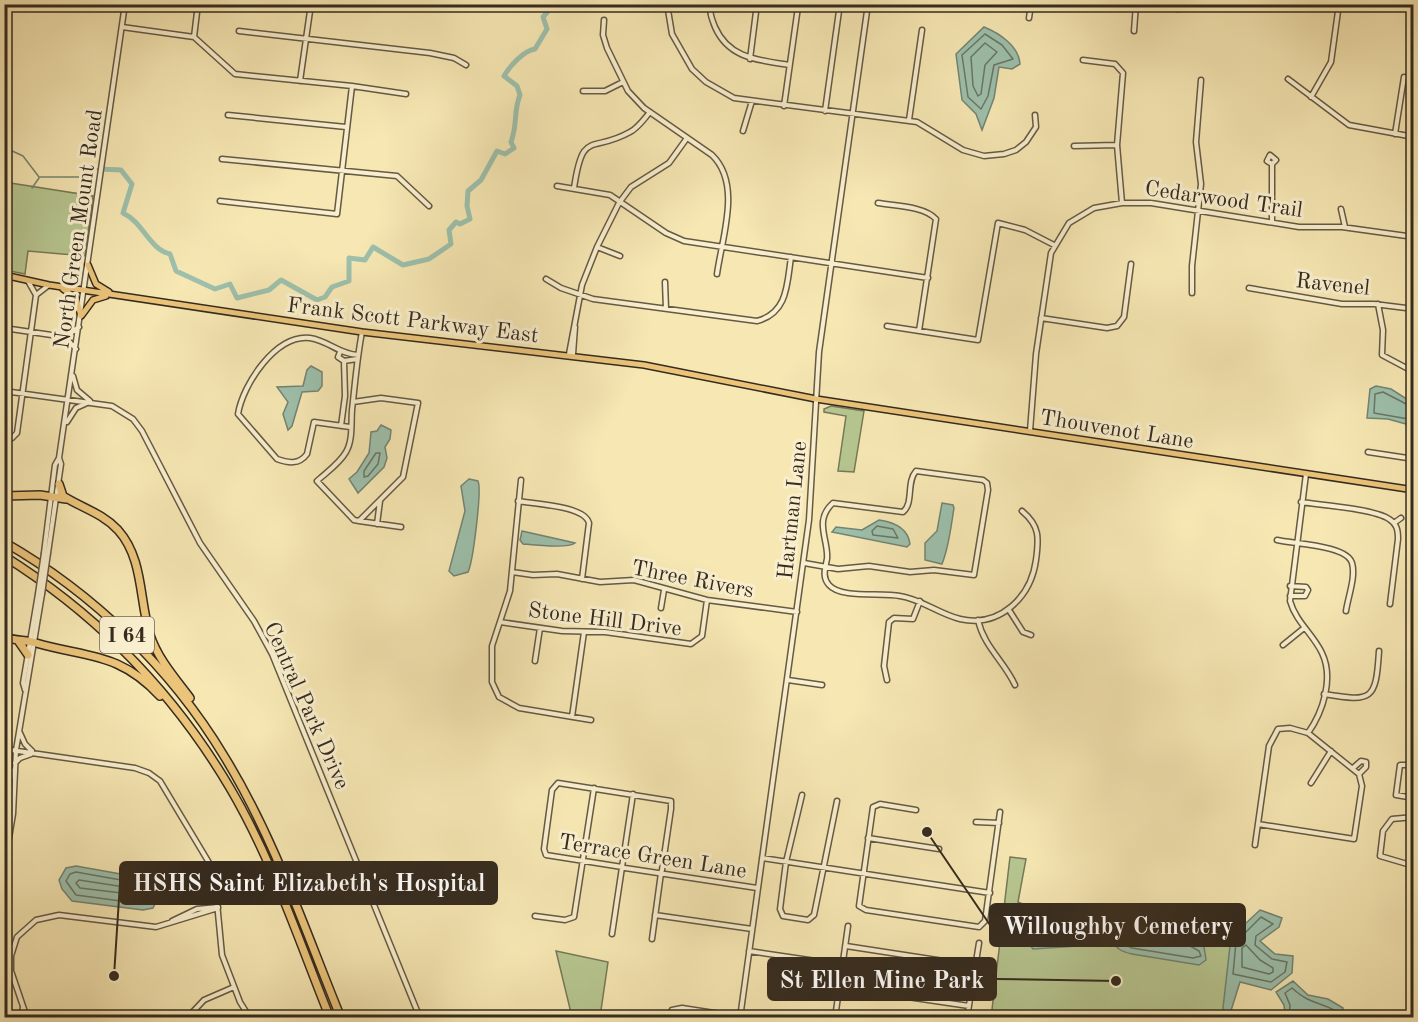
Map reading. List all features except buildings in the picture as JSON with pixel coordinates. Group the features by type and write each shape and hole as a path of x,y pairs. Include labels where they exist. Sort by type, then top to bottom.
{"highway":[{"path":"59,484 60,491 69,500"},
{"path":"4,495 69,500 101,514 125,538 137,568 146,622 154,646 224,754"},
{"name":"I 64","path":"4,542 70,586 126,634 175,687 224,754 270,844 341,1017"},
{"name":"I 64","path":"4,556 63,596 114,640 165,694 198,738 231,789 253,832 330,1017"},
{"path":"4,637 19,642 32,642 105,658 134,673 158,694 198,738"},
{"path":"19,642 28,655"}],"main road":[{"path":"88,265 96,284 116,295"},
{"name":"Frank Scott Parkway East","path":"4,275 51,285 362,332 571,354 644,365 816,399"},
{"path":"51,285 68,291 75,297 81,316"},
{"path":"81,316 93,300 116,295"},
{"name":"Thouvenot Lane","path":"816,399 1413,490"}],"street":[{"name":"North Green Mount Road","path":"25,690 29,684 32,642 54,498 55,465 59,458 69,399 125,4"},
{"path":"194,37 198,4"},
{"path":"300,81 311,4"},
{"path":"667,4 672,34 692,69 722,93 784,106 909,120 924,126 963,150 993,156 1010,152 1026,142 1036,127 1035,115"},
{"path":"711,4 711,18 721,37 734,52 750,59 789,65"},
{"path":"750,59 757,4"},
{"name":"Hartman Lane","path":"740,1017 804,562 814,474 816,399 830,263 868,4"},
{"path":"1029,18 1031,4"},
{"path":"1134,31 1136,4"},
{"path":"1151,4 1178,9 1197,4"},
{"path":"1311,97 1331,62 1339,4"},
{"path":"784,106 798,7"},
{"path":"825,111 839,11"},
{"path":"604,20 603,35 628,91 650,112 717,160 728,179 717,274"},
{"path":"122,27 194,37 235,74 406,94"},
{"path":"909,120 922,30"},
{"path":"239,31 430,53 454,58 466,65"},
{"path":"1083,60 1115,64 1123,73 1117,145 1122,203"},
{"path":"1395,134 1404,77"},
{"path":"1288,79 1349,125 1413,137"},
{"path":"1192,294 1197,210 1201,184 1196,142 1201,80"},
{"path":"583,91 605,91 623,82"},
{"path":"220,201 337,214 352,86"},
{"path":"743,131 752,101"},
{"path":"574,189 577,168 584,150 599,141 633,131 650,112"},
{"path":"228,115 346,127"},
{"path":"571,354 581,296 597,247 621,200 632,187 666,166 687,138"},
{"path":"1074,146 1117,145"},
{"path":"222,159 397,176 429,206"},
{"path":"1272,164 1272,222"},
{"path":"557,186 610,195 621,200 672,237 721,247 928,278"},
{"path":"878,203 928,213 936,219 919,331"},
{"name":"Cedarwood Trail","path":"1030,431 1041,318 1054,245 1069,223 1080,215 1105,204 1150,203 1299,226 1345,227 1413,237"},
{"path":"1341,209 1345,227"},
{"path":"888,326 978,340 998,222 1024,230 1054,245"},
{"path":"597,247 620,256"},
{"path":"546,279 581,296 744,321 762,319 777,310 785,298 791,257"},
{"path":"1041,318 1107,328 1117,326 1124,317 1131,264"},
{"path":"4,439 12,438 17,433 32,332 36,295 27,279"},
{"path":"665,282 666,309"},
{"path":"36,295 51,285"},
{"name":"Ravenel","path":"1249,288 1342,304 1378,304 1413,309"},
{"path":"1378,304 1383,330 1382,355 1413,372"},
{"path":"65,337 79,327"},
{"path":"4,328 65,337 76,349"},
{"path":"362,332 351,427 345,453 317,481 354,520 401,528"},
{"path":"351,427 314,422 310,446 304,459 286,462 277,459 238,414 256,374 275,349 284,343 309,338 325,341 340,352 358,357"},
{"path":"340,352 338,357 344,361 358,357"},
{"path":"341,426 345,396 344,361"},
{"path":"72,375 77,390 94,402"},
{"name":"Central Park Drive","path":"4,391 94,402 123,411 142,431 200,543 261,631 420,1017"},
{"path":"353,402 381,398 418,403 403,477 359,521"},
{"path":"64,427 76,408 94,402"},
{"path":"1368,452 1413,459"},
{"name":"North Green Mount Road","path":"54,498 62,464 59,458"},
{"path":"804,562 824,566 838,568 869,566 910,572 939,570 974,575 987,483 982,480 919,471 912,476 908,508 903,512 832,503 823,525 827,557 824,566 825,578 837,591 847,594 885,593 920,602 959,619 978,621 1009,610 1026,593 1035,564 1038,531 1034,521 1022,511"},
{"path":"1306,474 1290,596 1293,611 1322,653 1326,676 1323,709 1308,733"},
{"path":"521,480 512,572 501,622 494,638 491,664 492,682 499,697 519,708 591,720"},
{"path":"377,524 380,501"},
{"path":"518,501 578,511 587,516 589,523 582,579"},
{"path":"1301,502 1381,515 1394,523 1398,529 1398,539 1390,604"},
{"path":"1394,523 1401,518"},
{"path":"1277,540 1295,545 1332,549 1348,556 1352,563 1352,576 1346,611"},
{"name":"Three Rivers","path":"512,572 533,576 557,574 600,582 634,580 707,600 797,612"},
{"path":"1290,586 1306,587 1308,590 1305,596 1290,596"},
{"path":"661,608 664,590"},
{"name":"Stone Hill Drive","path":"501,622 584,632 605,632 690,644 702,636 707,600"},
{"path":"887,680 884,666 890,621 894,618 913,619 920,602"},
{"path":"1009,610 1023,632 1031,635"},
{"path":"978,621 988,647 1004,665 1015,685"},
{"path":"535,661 540,627"},
{"path":"1283,645 1304,628"},
{"path":"572,717 584,632"},
{"name":"North Green Mount Road","path":"4,868 13,814 14,767 25,690 23,683 32,642"},
{"path":"1324,694 1356,699 1366,697 1375,688 1379,651"},
{"path":"788,680 822,685"},
{"path":"1255,845 1258,824 1273,735 1278,729 1290,728 1308,733 1359,774 1362,786 1354,839 1258,824"},
{"path":"20,730 24,744 35,753"},
{"path":"4,749 135,768 155,777 164,786 211,866 216,879 222,955 234,987 250,1017"},
{"path":"1311,783 1331,751"},
{"path":"14,767 20,758 35,753"},
{"path":"1353,768 1361,761 1366,762 1366,768 1359,774"},
{"path":"1413,765 1400,765 1396,795 1413,798"},
{"name":"North Green Mount Road","path":"5,821 10,779 14,767"},
{"name":"Terrace Green Lane","path":"594,788 558,783 555,785 544,853 551,857 758,888"},
{"path":"535,916 565,920 574,917 594,788 671,801 652,939"},
{"path":"612,934 633,794"},
{"path":"802,795 786,862 780,911 784,916 795,918 808,920 814,915 837,801"},
{"path":"916,810 875,805 871,811 858,902 862,909 979,927 985,921 1000,812"},
{"path":"1413,816 1392,819 1383,831 1380,856 1413,866"},
{"path":"976,822 999,823"},
{"path":"868,838 939,849"},
{"path":"762,858 990,893"},
{"path":"24,1017 24,1008 11,971 11,956 21,932 36,920 59,915 150,927 171,922 197,909 219,908"},
{"path":"655,915 752,929"},
{"path":"835,1017 848,926"},
{"path":"967,1017 979,943"},
{"path":"846,946 975,966"},
{"path":"749,951 843,965"},
{"path":"187,1017 204,1000 234,987"},
{"path":"840,987 969,1006"},
{"path":"672,1010 682,1008 740,1017"}],"green space":[{"path":"4,182 93,196 85,256 28,251 25,274 5,270"},
{"path":"831,406 864,411 854,472 838,471 846,416 824,412 824,409"},
{"path":"1010,857 1026,859 1018,902 1058,920 1096,926 1167,918 1231,945 1223,1017 991,1018"},
{"path":"556,951 608,962 600,1017 572,1017"}],"water":[{"path":"984,27 1002,37 1012,46 1019,57 1020,64 1012,69 999,67 994,98 982,130 976,114 962,100 956,54"},
{"path":"311,366 322,372 322,386 318,391 302,392 292,426 288,430 283,414 288,402 277,387 303,386 307,370"},
{"path":"1376,386 1391,389 1413,403 1413,426 1388,419 1367,418 1370,389"},
{"path":"381,425 391,430 390,439 385,447 387,458 384,467 358,493 349,479 357,472 369,453 371,432 377,431"},
{"path":"469,479 478,481 479,487 474,541 468,572 454,576 449,571 465,511 461,486"},
{"path":"942,503 953,505 954,508 942,564 925,560 925,543 937,531"},
{"path":"879,520 889,522 903,530 910,544 907,547 832,532 836,527 862,530"},
{"path":"522,531 575,543 558,546 523,544 520,540"},
{"path":"76,866 154,880 157,887 157,900 153,908 143,910 72,901 62,889 59,880 66,868"},
{"path":"1260,910 1282,918 1279,927 1260,941 1275,954 1293,956 1292,973 1271,990 1240,982 1229,1017 1222,1017 1231,937"},
{"path":"1026,919 1057,930 1097,937 1078,946 1033,949 1030,945 1018,942 1020,923"},
{"path":"1157,926 1169,928 1204,947 1206,960 1199,965 1132,954 1117,948 1114,939 1118,935"},
{"path":"1293,981 1308,995 1328,999 1343,1008 1342,1017 1250,1017 1260,1013 1285,1014 1284,1005 1276,992"}],"waterway":[{"path":"100,169 121,170 132,184 123,213 130,217 156,246 170,254 176,271 215,289 230,284 237,298 269,290 281,280 317,300 325,297 332,287 349,281 349,258 365,260 373,247 403,265 429,259 451,244 449,230 456,222 460,224 470,219 467,206 468,191 481,180 497,151 505,154 514,148 511,142 520,95 517,86 504,76 522,56 535,49 547,29 543,17 549,10 560,10 560,4"},
{"path":"10,150 23,156 39,177"},
{"path":"39,177 89,177 94,169 99,169"},
{"path":"32,188 39,178"}],"place":[{"name":"Willoughby Cemetery","path":"927,832"},
{"name":"HSHS Saint Elizabeth's Hospital","path":"114,976"},
{"name":"St Ellen Mine Park","path":"1116,981"}]}
